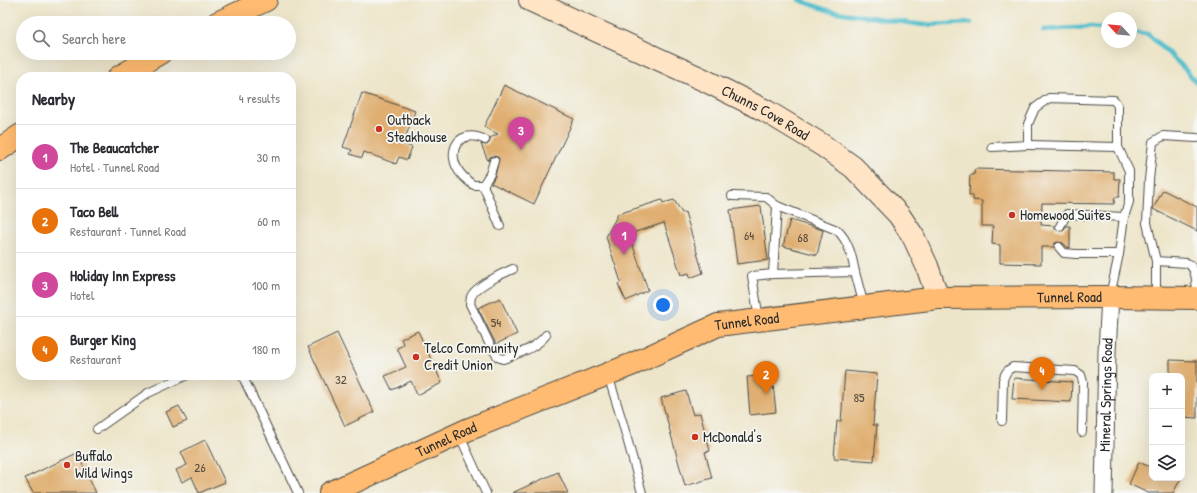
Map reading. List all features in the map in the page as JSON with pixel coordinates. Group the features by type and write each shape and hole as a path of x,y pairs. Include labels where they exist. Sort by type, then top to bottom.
{"main road":[{"path":"232,16 266,0"},
{"name":"Chunns Cove Road","path":"530,0 704,80 766,111 822,145 853,167 898,215 913,236 927,266 938,298"},
{"path":"128,72 148,60"},
{"path":"0,149 16,138"},
{"name":"Tunnel Road","path":"330,493 459,434 638,362 718,325 938,298 1197,298"}],"street":[{"name":"Mineral Springs Road","path":"1104,493 1107,352 1110,297"}],"lane":[{"path":"1028,145 1028,124 1035,108 1049,98 1114,100 1118,106 1118,147 1129,171 1129,202 1124,217 1119,254 1110,297"},
{"path":"483,185 473,184 464,177 456,166 453,155 458,143 464,138 473,136 485,140"},
{"path":"1156,298 1156,261 1147,224 1149,180 1153,142 1163,136 1197,138"},
{"path":"992,147 1028,145 1118,147"},
{"path":"483,185 490,174 494,161"},
{"path":"483,185 500,226"},
{"path":"732,196 766,197 777,206 837,230 842,234 851,255 864,307"},
{"path":"773,274 777,206"},
{"path":"1060,226 1067,214 1124,217"},
{"path":"1059,247 1064,253 1119,254"},
{"path":"1156,261 1187,263 1192,266 1194,270 1197,293"},
{"path":"513,269 500,275 477,290 471,296 470,304 491,347 498,357 503,359 532,348 546,335"},
{"path":"759,320 752,276 855,272"},
{"path":"1002,421 1004,380 1008,369 1013,367 1075,371 1081,375 1083,382 1082,432"},
{"path":"607,374 623,424 642,493"},
{"path":"97,429 148,393 175,380"},
{"path":"244,380 298,493"},
{"path":"459,434 486,493"}],"building":[{"path":"504,85 574,119 534,204 491,183 495,176 499,159 498,157 493,156 490,157 488,161 481,144 488,144 490,138 498,134 484,127"},
{"name":"Outback Steakhouse","path":"362,93 415,111 403,144 412,147 407,160 399,157 396,164 364,152 362,158 350,154 352,150 343,147"},
{"name":"Homewood Suites","path":"975,169 1114,172 1114,179 1120,179 1119,197 1115,197 1114,204 1042,203 1041,225 1055,226 1055,229 1060,231 1063,231 1066,226 1070,226 1070,248 1063,243 1058,242 1055,243 1054,247 1041,247 1041,264 1000,263 1000,245 992,244 993,226 982,226 982,201 973,200 973,195 969,195 970,175 974,175"},
{"path":"1163,190 1197,207 1197,231 1153,209"},
{"path":"662,200 663,203 674,200 682,213 685,212 703,273 690,278 689,273 681,275 664,223 629,234 648,290 626,301 618,284 621,282 606,237 618,214"},
{"path":"761,206 768,260 737,264 730,210"},
{"path":"790,220 823,230 817,255 783,246"},
{"path":"500,298 517,334 496,344 478,308"},
{"name":"Telco Community Credit Union","path":"418,331 442,383 417,395 411,381 392,390 385,376 406,367 397,348 404,345 401,339"},
{"path":"337,333 374,412 345,426 308,347"},
{"path":"1170,360 1197,361 1197,418 1185,417 1185,373 1170,373"},
{"path":"845,371 877,374 873,425 877,425 874,461 834,458 837,421 841,421"},
{"path":"772,375 776,412 750,415 747,377"},
{"path":"1014,378 1072,382 1071,402 1012,399"},
{"path":"686,391 693,415 700,413 710,451 705,452 712,478 685,486 661,398"},
{"path":"179,406 187,421 173,427 166,412"},
{"path":"205,440 225,482 199,493 192,477 182,482 176,470 187,465 181,452"},
{"name":"Buffalo Wild Wings","path":"77,453 96,493 33,493 25,478"},
{"path":"1139,462 1149,467 1149,481 1179,481 1173,493 1148,493 1129,484"},
{"path":"558,472 568,493 512,493"}],"waterway":[{"path":"799,0 830,11 923,25 971,23"},
{"path":"1043,30 1092,27 1101,28"},
{"path":"1137,33 1148,34 1182,66 1197,83"}],"place":[{"name":"Outback Steakhouse","path":"379,129"},
{"name":"Holiday Inn Express","path":"521,150"},
{"name":"Homewood Suites","path":"1012,215"},
{"name":"The Beaucatcher","path":"624,255"},
{"name":"Telco Community Credit Union","path":"416,357"},
{"name":"Burger King","path":"1042,390"},
{"name":"Taco Bell","path":"766,394"},
{"name":"McDonald's","path":"695,437"},
{"name":"Buffalo Wild Wings","path":"67,465"}]}
